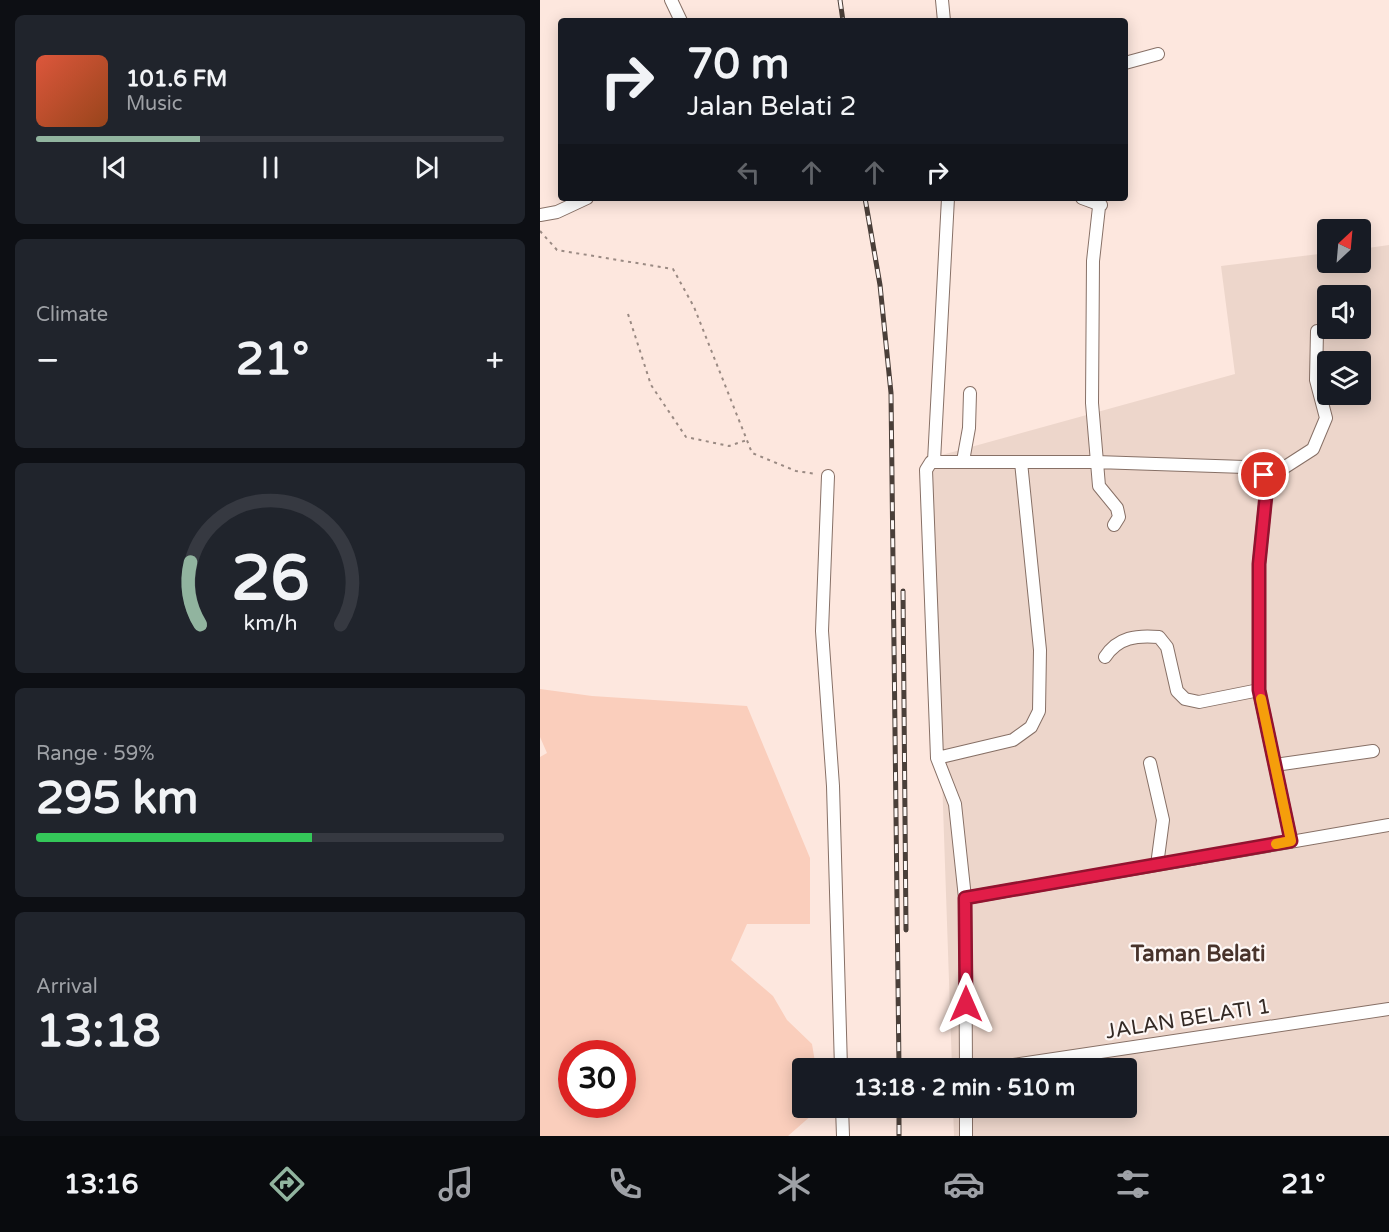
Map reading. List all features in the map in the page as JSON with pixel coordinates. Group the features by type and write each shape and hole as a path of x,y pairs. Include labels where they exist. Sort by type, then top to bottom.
{"street":[{"path":"671,0 680,18"},
{"path":"942,0 944,18"},
{"path":"1128,62 1158,54"},
{"path":"540,215 557,212 581,201"},
{"path":"934,461 948,201"},
{"path":"1101,202 1093,261 1092,403 1099,486 1118,508 1119,517 1114,525"},
{"path":"966,1058 965,898 955,804 937,758 927,466 934,461 1096,462 1245,467 1264,475 1285,466 1313,449 1326,418 1316,380 1317,331"},
{"path":"963,462 969,428 969,393"},
{"path":"937,758 1013,740 1030,727 1039,711 1040,650 1021,462"},
{"path":"1264,475 1267,485 1259,564 1259,690 1291,841"},
{"path":"828,476 822,631 833,786 841,1058"},
{"path":"1105,657 1113,645 1125,639 1159,637 1167,648 1177,691 1185,699 1198,702 1259,690"},
{"path":"1275,765 1373,751"},
{"path":"1150,763 1163,820 1157,865"},
{"path":"965,898 1389,825"},
{"name":"JALAN BELATI 1","path":"1059,1058 1389,1008"},
{"path":"842,1118 843,1136"},
{"path":"966,1118 966,1136"}],"path":[{"path":"540,231 557,250 673,269 694,307 752,453 796,471 828,476"},
{"path":"628,314 651,385 686,437 729,446 747,440"}],"shaded area":[{"path":"1389,245 1389,1136 954,1136 953,1118 1137,1118 1137,1058 952,1058 931,458 1235,374 1221,266 1317,254 1317,273 1371,273 1371,248"},
{"path":"540,689 592,696 747,706 810,858 810,924 747,924 731,960 773,996 787,1020 812,1044 814,1058 792,1058 792,1118 808,1118 788,1136 540,1136 540,757 547,753 540,737"}],"railway":[{"path":"840,0 843,18"},
{"path":"866,201 880,285 891,393 899,1058"},
{"path":"903,591 906,930"},
{"path":"899,1118 899,1136"}],"slow traffic":[{"path":"1261,699 1291,841 1276,844"}],"district":[{"name":"Taman Belati","path":"1198,954"}],"route":[{"path":"966,1004 965,898 1291,841 1259,690 1259,564 1267,485 1264,475"}]}
